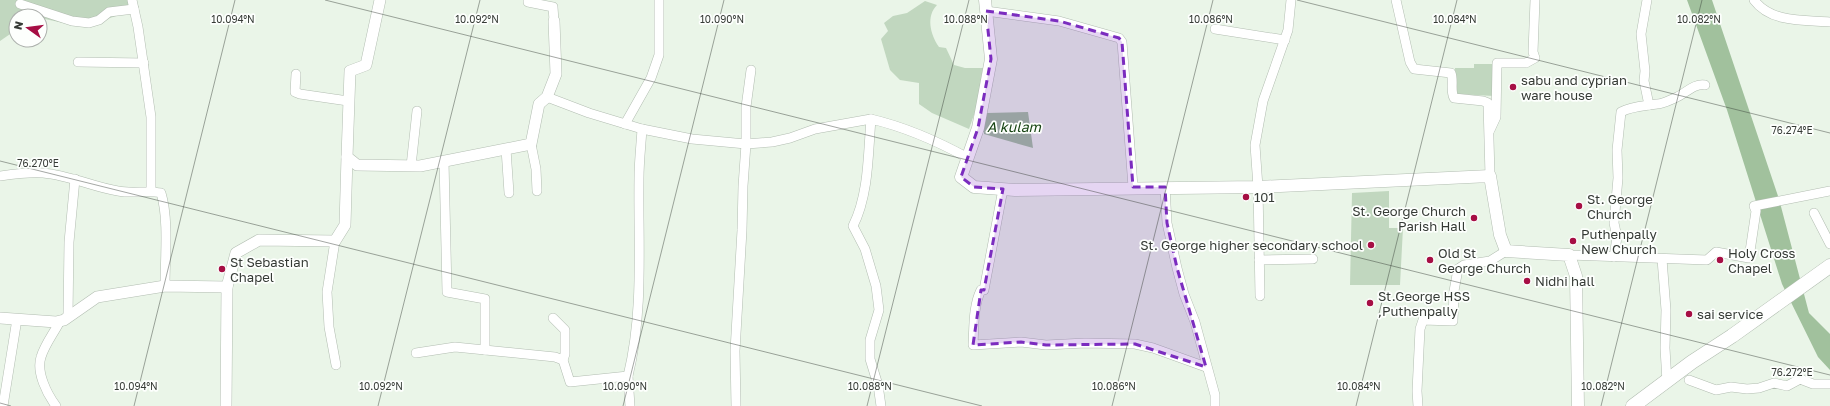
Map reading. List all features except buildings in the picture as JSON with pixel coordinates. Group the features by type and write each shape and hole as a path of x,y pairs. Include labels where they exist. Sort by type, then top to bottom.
{"highway":[{"path":"1633,406 1668,382 1692,362 1830,266"}],"main road":[{"path":"985,5 991,59 978,128 961,177 974,187 1003,189 1258,187 1490,176 1500,235 1506,251 1569,255 1576,276 1578,406"}],"street":[{"path":"336,365 329,327 327,292 335,241 345,226 350,71 366,65 380,0"},
{"path":"528,0 528,2 538,5 553,7 554,21 556,74 547,97 539,104 531,144 536,169 537,191"},
{"path":"625,124 652,78 659,55 659,0"},
{"path":"1260,296 1258,187 1255,145 1263,100 1288,30 1291,0"},
{"path":"1396,0 1410,62 1414,69 1451,73 1453,78 1452,94 1454,98 1483,101 1488,103 1490,176"},
{"path":"1489,134 1496,117 1497,63 1526,62 1535,58 1533,52 1535,0"},
{"path":"1647,0 1642,34 1645,71 1644,81 1649,105"},
{"path":"1754,0 1767,12 1777,17 1830,22"},
{"path":"20,4 72,21 89,23 99,20 109,12 133,4 144,63 151,116 151,191"},
{"path":"985,5 1059,21 1119,38 1122,42 1133,188"},
{"path":"1215,29 1284,40"},
{"path":"78,62 144,63"},
{"path":"736,406 735,351 746,144 746,107 751,70"},
{"path":"296,74 295,92 348,101"},
{"path":"1614,258 1617,237 1614,224 1618,178 1617,150 1621,112 1636,107 1658,104 1675,98 1699,84 1706,85"},
{"path":"547,97 642,129 692,139 746,144 772,142 790,138 815,129 871,119 910,130 940,143 968,158"},
{"path":"411,166 417,111"},
{"path":"871,119 866,183 860,213 854,226 865,249 876,286 879,310 870,340 870,359 878,385 880,406"},
{"path":"630,406 628,376 634,354 639,298 639,177 642,129"},
{"path":"347,157 357,165 411,166 531,144"},
{"path":"506,149 509,193"},
{"path":"444,161 447,292 485,299 485,350"},
{"path":"0,176 24,173 44,173 75,179 118,191 136,193 151,191 161,194 164,202 165,286"},
{"path":"64,319 75,179"},
{"path":"1165,187 1167,224 1177,268 1184,294 1195,322 1206,367 1215,395 1216,406"},
{"path":"1003,189 984,290 981,290 979,294 975,314 973,345 1021,342 1046,346 1085,343 1135,344 1153,348 1206,367"},
{"path":"1569,255 1614,258 1707,260 1716,252 1748,258 1756,211 1754,206 1830,191"},
{"path":"1814,213 1830,244"},
{"path":"226,406 227,286 236,253 259,240 335,241"},
{"path":"1418,406 1417,391 1420,329 1423,320 1453,321 1454,291 1458,269 1464,265 1490,261 1506,251"},
{"path":"1259,260 1313,259"},
{"path":"1662,259 1666,310 1665,348 1668,382"},
{"path":"56,406 47,389 40,367 41,357 64,319 97,297 165,286 227,286"},
{"path":"0,318 64,319"},
{"path":"553,318 565,330 566,354 563,360 570,382 628,376"},
{"path":"3,406 17,319"},
{"path":"416,353 455,347 555,357 563,360"},
{"path":"1689,380 1716,390 1731,387 1747,389 1759,388 1774,383 1787,386 1800,379 1813,384 1830,384"}],"highlighted area":[{"path":"986,11 1059,21 1119,38 1122,42 1133,187 1165,187 1167,223 1177,268 1206,367 1135,344 1046,345 1021,342 973,345 981,290 984,290 1003,189 974,187 961,177 978,128 991,59"}],"shaded area":[{"path":"0,0 129,0 131,11 83,27 48,20 48,8 8,8 8,36 0,41"},
{"path":"925,1 937,5 931,14 930,20 933,36 939,47 946,48 954,65 965,68 983,68 976,109 969,129 932,113 919,104 919,83 900,80 890,70 881,39 888,31 884,23 893,16 907,13"},
{"path":"1474,64 1493,64 1494,96 1456,94 1455,68 1474,68"},
{"path":"1389,191 1389,228 1403,228 1400,285 1350,285 1352,193"}],"water":[{"path":"1687,0 1712,0 1779,199 1809,313 1830,334 1830,370 1818,357 1782,284 1727,110"},
{"name":"A kulam","path":"1028,112 1033,148 981,132 987,113"}],"place":[{"name":"sabu and cyprian ware house","path":"1513,87"},
{"name":"101","path":"1246,197"},
{"name":"St. George Church","path":"1579,206"},
{"name":"St. George Church Parish Hall","path":"1474,218"},
{"name":"Puthenpally New Church","path":"1573,241"},
{"name":"St. George higher secondary school","path":"1371,245"},
{"name":"Old St George Church","path":"1430,260"},
{"name":"Holy Cross Chapel","path":"1720,260"},
{"name":"St Sebastian Chapel","path":"222,269"},
{"name":"Nidhi hall","path":"1527,281"},
{"name":"St.George HSS ,Puthenpally","path":"1370,303"},
{"name":"sai service","path":"1689,314"}]}
